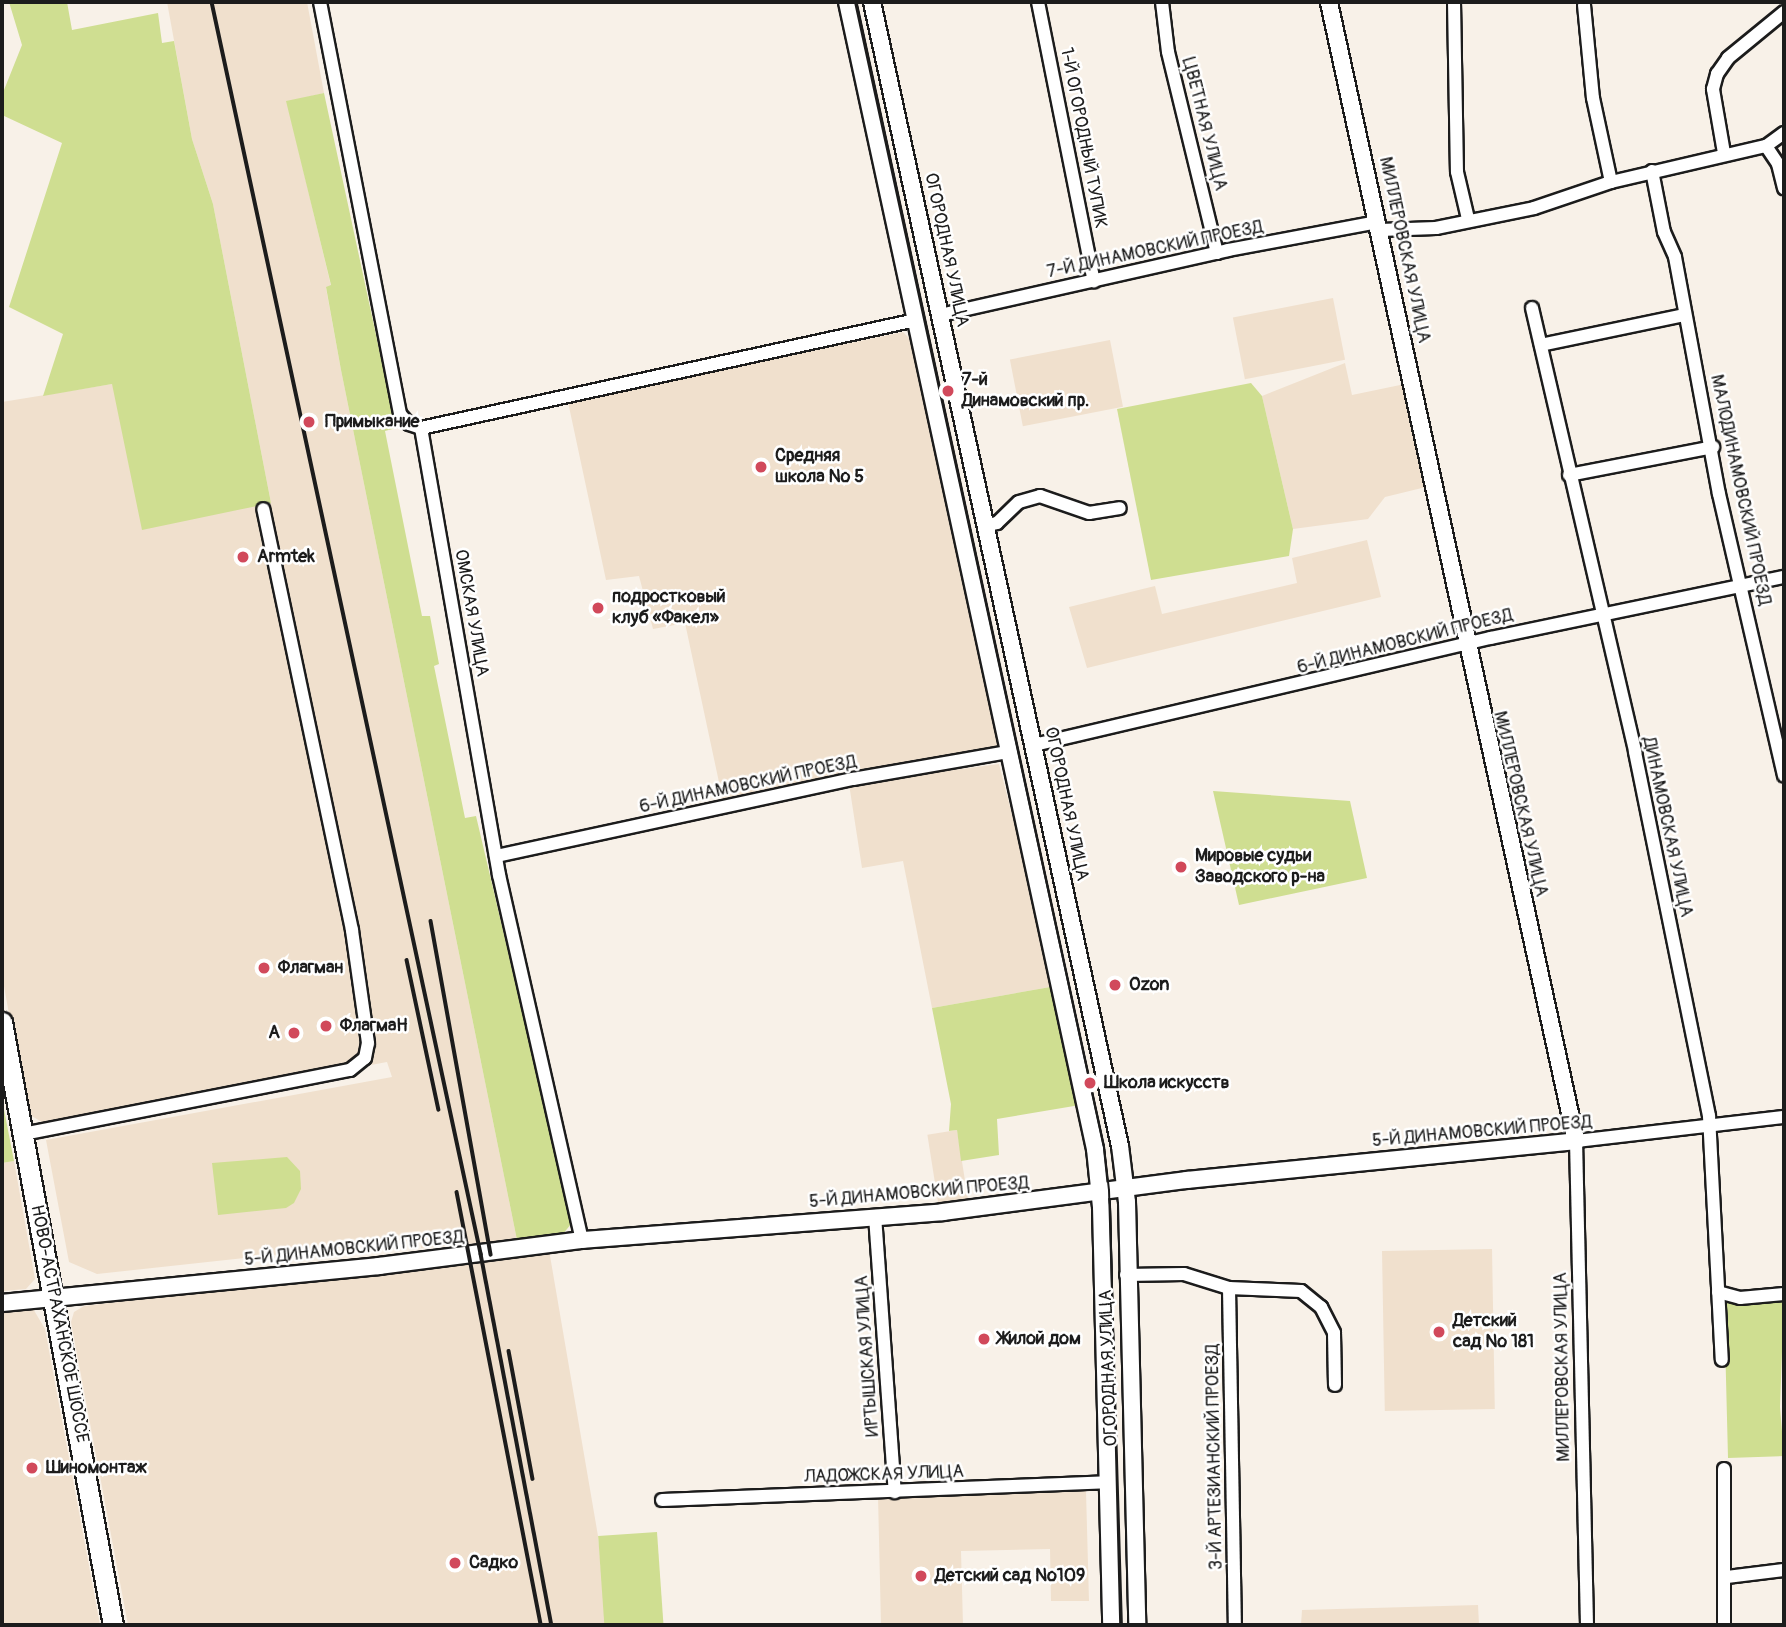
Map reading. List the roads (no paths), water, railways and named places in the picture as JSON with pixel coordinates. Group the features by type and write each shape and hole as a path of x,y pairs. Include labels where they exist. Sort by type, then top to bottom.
{"main road":[{"name":"НОВО-АСТРАХАНСКОЕ ШОССЕ","path":"2,1022 113,1625"}],"street":[{"path":"320,2 400,414 409,424 421,428 916,320"},
{"name":"ОГОРОДНАЯ УЛИЦА","path":"847,2 1086,1105 1099,1192 1111,1625"},
{"name":"ОГОРОДНАЯ УЛИЦА","path":"872,2 1034,745 1125,1188 1137,1625"},
{"name":"1-Й ОГОРОДНЫЙ ТУПИК","path":"1038,2 1094,281"},
{"name":"ЦВЕТНАЯ УЛИЦА","path":"1163,2 1168,52 1217,253"},
{"name":"МИЛЛЕРОВСКАЯ УЛИЦА","path":"1329,2 1576,1142 1587,1625"},
{"path":"1454,2 1457,172 1468,219"},
{"path":"1584,5 1593,98 1611,183"},
{"path":"1724,153 1713,89 1717,74 1728,58 1784,12"},
{"name":"7-Й ДИНАМОВСКИЙ ПРОЕЗД","path":"940,315 1217,253 1379,226 1436,228 1468,219 1534,208 1652,172 1724,153 1766,146 1784,133"},
{"path":"1766,146 1778,164 1784,188"},
{"name":"МАЛОДИНАМОВСКИЙ ПРОЕЗД","path":"1652,172 1664,232 1675,257 1684,315 1784,776"},
{"name":"ДИНАМОВСКАЯ УЛИЦА","path":"1532,308 1604,616 1710,1127 1722,1360"},
{"path":"1541,345 1684,315"},
{"name":"ОМСКАЯ УЛИЦА","path":"421,428 496,856 582,1240"},
{"path":"1569,475 1713,447"},
{"path":"987,525 997,523 1020,502 1040,496 1089,513 1120,508"},
{"path":"23,1134 350,1070 365,1058 368,1043 352,930 263,509"},
{"name":"6-Й ДИНАМОВСКИЙ ПРОЕЗД","path":"1034,745 1467,644 1784,577"},
{"name":"6-Й ДИНАМОВСКИЙ ПРОЕЗД","path":"496,856 853,779 1008,752"},
{"name":"5-Й ДИНАМОВСКИЙ ПРОЕЗД","path":"2,1303 55,1301 582,1240 875,1216 1576,1142 1784,1117"},
{"name":"ИРТЫШСКАЯ УЛИЦА","path":"875,1216 895,1492"},
{"path":"1126,1275 1184,1274 1229,1287 1301,1291 1321,1307 1334,1333 1335,1385"},
{"name":"3-Й АРТЕЗИАНСКИЙ ПРОЕЗД","path":"1229,1287 1235,1625"},
{"path":"1718,1292 1740,1298 1784,1294"},
{"path":"1724,1469 1727,1577 1724,1625"},
{"name":"ЛАДОЖСКАЯ УЛИЦА","path":"662,1500 1107,1482"},
{"path":"1727,1577 1784,1570"}],"tram line":[{"path":"855,2 1104,1147 1109,1190 1122,1625"}],"railway":[{"path":"212,2 481,1254 552,1625"},
{"path":"431,921 491,1255"},
{"path":"407,960 439,1110"},
{"path":"457,1192 541,1625"},
{"path":"509,1351 533,1479"}],"place":[{"name":"7-й Динамовский пр.","path":"948,391"},
{"name":"Примыкание","path":"309,422"},
{"name":"Средняя школа № 5","path":"761,467"},
{"name":"Armtek","path":"243,557"},
{"name":"подростковый клуб «Факел»","path":"598,608"},
{"name":"Мировые судьи Заводского р-на","path":"1181,867"},
{"name":"Флагман","path":"264,968"},
{"name":"Ozon","path":"1115,985"},
{"name":"ФлагмаН","path":"326,1026"},
{"name":"A","path":"294,1033"},
{"name":"Школа искусств","path":"1090,1083"},
{"name":"Детский сад № 181","path":"1439,1332"},
{"name":"Жилой дом","path":"984,1339"},
{"name":"Шиномонтаж","path":"32,1468"},
{"name":"Садко","path":"455,1563"},
{"name":"Детский сад №109","path":"921,1576"}]}
